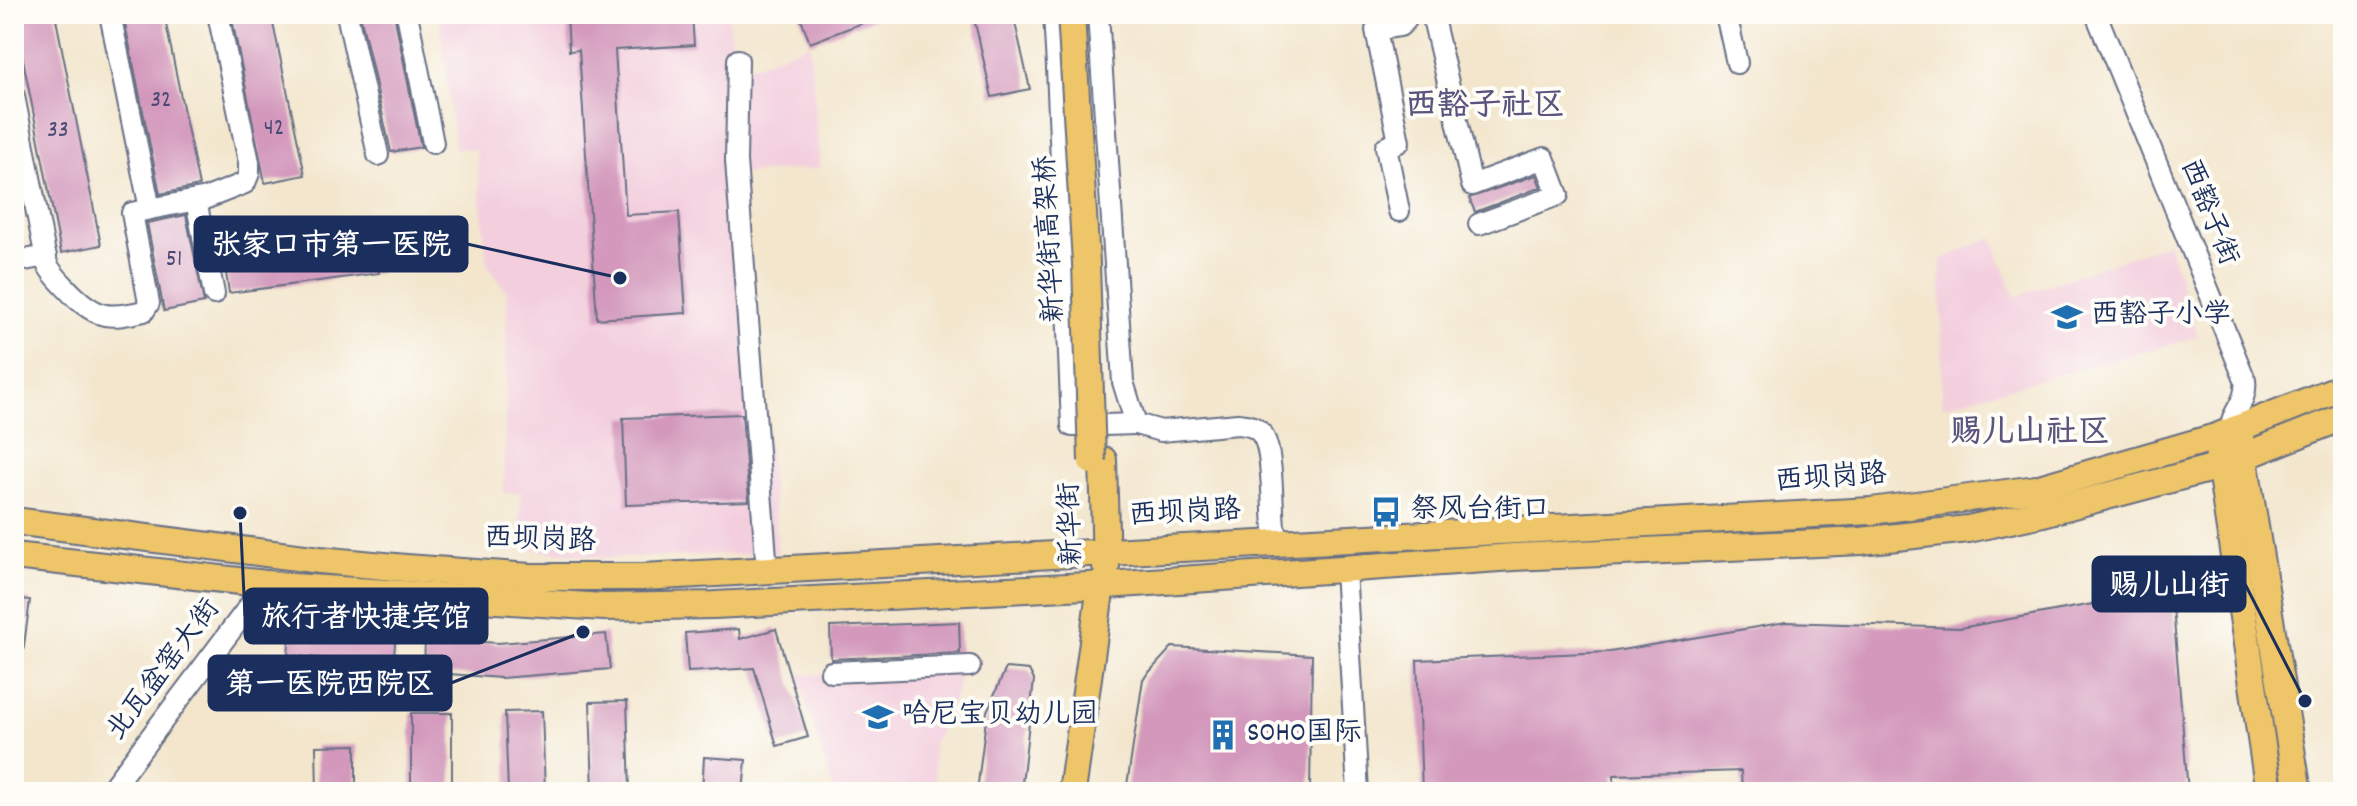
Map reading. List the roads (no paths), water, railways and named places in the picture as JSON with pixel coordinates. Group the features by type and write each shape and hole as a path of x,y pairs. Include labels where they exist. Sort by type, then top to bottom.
{"main road":[{"name":"新华街高架桥","path":"1071,14 1098,460"},
{"name":"新华街高架桥","path":"1081,14 1096,259 1098,460"},
{"name":"西坝岗路","path":"14,521 349,563 531,577 642,577 1871,511 2036,489 2229,433 2343,387"},
{"path":"14,556 266,584 604,607 714,605 1101,585 1514,557 1913,537 2043,513 2232,462 2343,417"},
{"path":"2229,433 2269,792"},
{"name":"新华街","path":"1072,792 1101,585 1098,460"},
{"path":"2232,462 2298,792"},
{"path":"266,584 268,553"}],"street":[{"path":"110,14 150,209"},
{"path":"14,96 52,274 97,314 119,317 144,311 149,303 132,213 196,200 245,183 249,173 218,14"},
{"path":"347,14 378,155"},
{"path":"407,14 433,143"},
{"path":"1054,14 1072,426 1136,424 1161,431 1251,425 1264,438 1268,450 1274,527 1286,542"},
{"path":"1098,14 1123,382 1136,424"},
{"path":"1399,211 1386,147 1399,142 1376,30 1400,26 1406,20 1405,14"},
{"path":"1432,14 1472,185 1544,158 1558,195 1479,224"},
{"path":"1726,14 1737,63"},
{"name":"西豁子街","path":"2096,14 2245,380 2247,392 2229,433"},
{"path":"738,60 736,161 767,571"},
{"path":"1057,67 1101,65"},
{"path":"196,200 214,294"},
{"path":"14,262 46,256"},
{"path":"1345,569 1358,792"},
{"name":"北瓦盆窑大街","path":"109,792 210,663 266,584"},
{"path":"831,672 970,666"}],"place":[{"name":"张家口市第一医院","path":"620,278"},
{"name":"西豁子小学","path":"2067,317"},
{"name":"祭风台街口","path":"1386,512"},
{"name":"旅行者快捷宾馆","path":"240,513"},
{"name":"第一医院西院区","path":"583,632"},
{"name":"赐儿山街","path":"2305,701"},
{"name":"哈尼宝贝幼儿园","path":"878,717"},
{"name":"SOHO国际","path":"1223,735"}],"district":[{"name":"西豁子社区","path":"1485,108"},
{"name":"赐儿山社区","path":"2030,435"}]}
